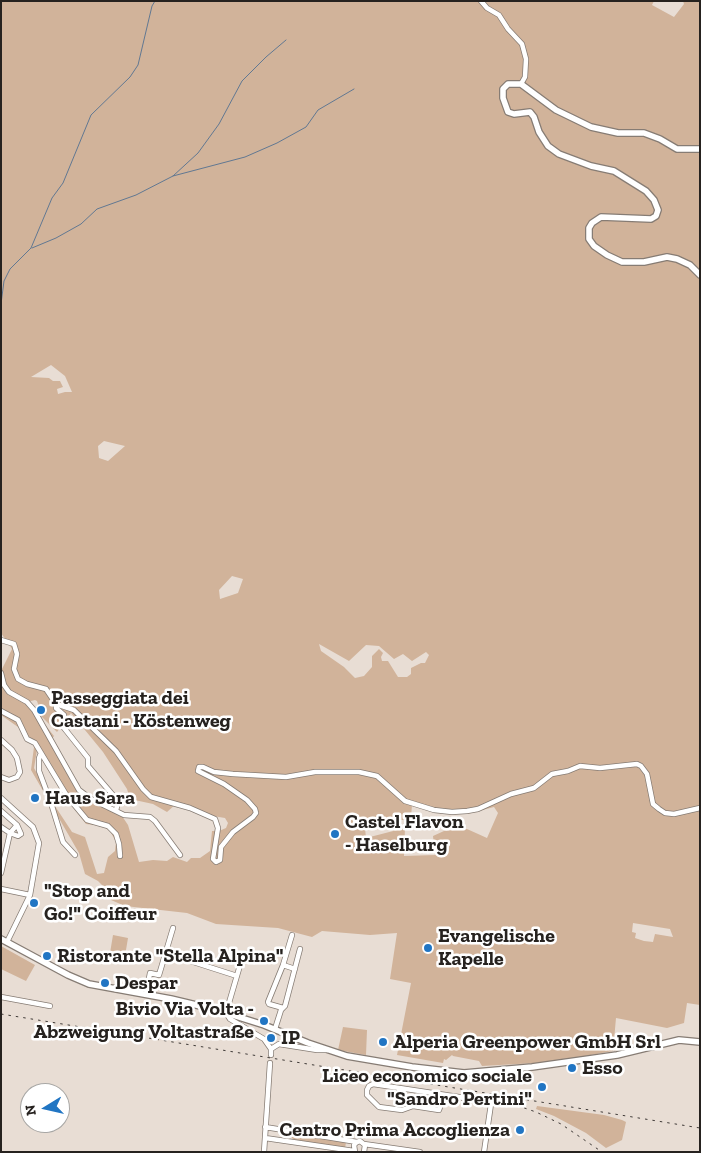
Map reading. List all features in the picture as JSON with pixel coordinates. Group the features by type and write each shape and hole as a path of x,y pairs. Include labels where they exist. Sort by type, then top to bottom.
{"street":[{"path":"481,1 487,8 499,15 508,29 522,44 526,59 525,77 521,84"},
{"path":"700,150 677,149 660,139 644,133 618,133 591,127 556,110 521,84 508,84 503,89 503,98 508,112 514,114 530,112 548,146 559,154 591,166 614,171 646,191 654,200 658,210 656,216 651,218 601,217 592,223 589,228 589,239 594,246 622,262 644,262 667,257 677,259 690,265 700,275"},
{"path":"1,640 14,644 17,654 14,669 18,679 46,689 56,704 56,708 64,715 64,728 88,758 88,766 118,801 116,811"},
{"path":"1,673 4,685 9,692 26,702 34,710 79,790 91,799 129,816 150,817 180,855"},
{"path":"56,704 74,710 96,730 116,751 143,789 152,797 190,808 215,819 218,828 213,859 216,862 220,860 219,850 226,839 256,813 247,800 224,784 202,774 198,771 199,767 214,772 286,777 315,772 359,772 378,776 406,801 434,810 452,812 478,809 511,794 534,788 552,774 568,771 580,766 600,768 637,764 647,774 652,804 664,813 674,814 700,808"},
{"path":"1,711 18,720 28,739 35,744 67,796 87,820 108,826 116,834 120,856"},
{"path":"1,740 12,750 17,758 20,772 17,777 8,780 1,777"},
{"path":"41,753 39,771 52,803 62,842 75,855"},
{"path":"1,798 32,827 40,843 30,895 4,941 88,984 171,998 226,1013 347,1056 412,1068 464,1073 532,1067 617,1055 679,1040 700,1042"},
{"path":"1,811 17,824 21,834 19,836 1,836"},
{"path":"1,874 9,835 17,824"},
{"path":"1,827 9,835"},
{"path":"1,889 30,895"},
{"path":"146,994 150,974 159,976 173,928"},
{"path":"283,1008 268,1002 283,965 292,934"},
{"path":"275,1029 285,1006 300,948"},
{"path":"226,1013 242,958 238,957"},
{"path":"184,959 237,976"},
{"path":"283,965 294,969"},
{"path":"1,997 50,1006"},
{"path":"226,1013 230,1019 264,1039 271,1052 279,1044 329,1050"},
{"path":"264,1152 270,1063"},
{"path":"459,1097 442,1101 439,1110 413,1106 402,1110 379,1106 367,1095 367,1090 373,1084 459,1097 491,1104 484,1152"},
{"path":"265,1127 420,1152"},
{"path":"290,1141 289,1134 291,1132"},
{"path":"265,1138 355,1151 353,1147 356,1142"},
{"path":"364,1144 366,1147 364,1152"}],"shaded area":[{"path":"1,1 654,1 652,5 674,17 684,4 683,1 700,1 700,1005 687,1003 684,1023 667,1028 616,1018 613,1051 552,1062 482,1066 479,1061 452,1055 446,1060 444,1059 443,1063 397,1055 411,983 390,979 397,933 370,935 322,931 312,937 278,928 216,924 187,913 125,906 111,900 105,888 98,881 85,874 79,853 31,770 34,747 25,732 1,715 1,671 12,649 1,633","holes":["51,365 65,376 72,392 58,394 57,389 63,387 60,381 53,381 49,378 31,377","104,441 125,446 108,461 99,458 98,446","232,576 243,579 238,593 220,599 219,590","319,644 349,661 366,645 379,646 394,659 403,654 412,661 426,652 429,655 425,663 411,668 411,674 407,677 398,677 388,661 382,661 383,653 379,649 372,656 372,667 364,676 355,678 344,667 321,651","37,701 41,716 57,732 71,713 103,752 127,789 130,799 153,804 167,812 176,804 201,814 225,818 228,823 226,828 212,831 210,851 200,858 191,858 187,862 173,857 167,861 139,862 128,825 118,810 97,802 80,788 51,740 54,736 27,702","37,750 68,801 86,824 103,826 110,831 116,842 115,851 108,857 104,873 97,874 85,837 72,832 53,803 34,768","412,805 432,812 467,814 494,807 498,813 487,838 467,829 444,831 433,836 435,855 404,856 405,828 366,838 365,828 386,824 386,819 403,820 411,817","633,923 670,929 673,937 655,934 653,942 635,938 636,933 632,932"]},
{"path":"113,935 128,938 124,962 109,959"},
{"path":"1,946 35,965 26,981 1,969"},
{"path":"343,1027 367,1030 366,1055 338,1050"},
{"path":"537,1106 604,1115 622,1120 626,1122 622,1140 606,1148 586,1133 536,1109"},
{"path":"293,1133 346,1142 345,1149 295,1141 290,1136"}],"waterway":[{"path":"1,304 4,281 10,269 31,248 52,198 63,183 91,115 130,77 138,65 152,6 155,1"},
{"path":"32,248 56,238 81,224 97,209 136,195 173,176 198,153 219,124 242,81 286,40"},
{"path":"173,176 245,157 277,143 306,127 318,110 354,89"}],"railway":[{"path":"1,1014 700,1128"},
{"path":"510,1103 536,1112 561,1124 602,1152"}],"place":[{"name":"Passeggiata dei Castani - Köstenweg","path":"41,710"},
{"name":"Haus Sara","path":"35,798"},
{"name":"Castel Flavon - Haselburg","path":"335,834"},
{"name":"\"Stop and Go!\" Coiffeur","path":"34,903"},
{"name":"Evangelische Kapelle","path":"428,948"},
{"name":"Ristorante \"Stella Alpina\"","path":"47,956"},
{"name":"Despar","path":"105,983"},
{"name":"Bivio Via Volta - Abzweigung Voltastraße","path":"264,1021"},
{"name":"IP","path":"271,1038"},
{"name":"Alperia Greenpower GmbH Srl","path":"383,1042"},
{"name":"Esso","path":"572,1068"},
{"name":"Liceo economico sociale \"Sandro Pertini\"","path":"542,1087"},
{"name":"Centro Prima Accoglienza","path":"520,1130"}]}
